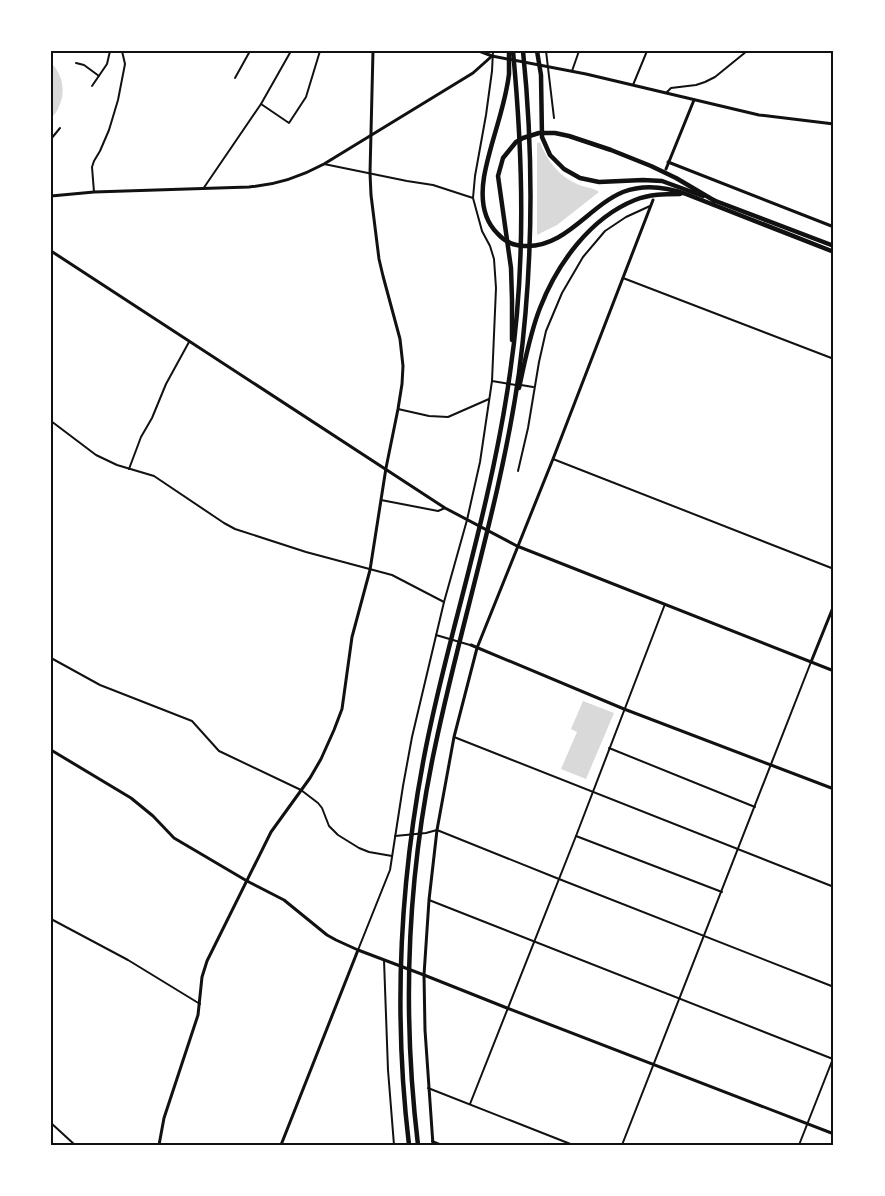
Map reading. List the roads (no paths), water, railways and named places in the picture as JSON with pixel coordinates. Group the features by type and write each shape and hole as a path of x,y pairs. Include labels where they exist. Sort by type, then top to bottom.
{"highway":[{"path":"511,51 509,74 484,181 483,198 487,219 497,233 509,243 519,246 542,245 554,241 608,200 642,187 667,188 686,194 834,252"},
{"path":"409,1145 401,1058 400,991 407,863 426,746 484,508 501,429 514,343 522,234 520,129 511,51"},
{"path":"418,1145 410,1057 408,991 416,864 424,800 437,737 500,478 519,373 527,295 531,189 523,51"},
{"path":"537,51 541,75 542,137 550,155 564,169 580,178 599,182 643,180 662,182 834,246"},
{"path":"501,429 512,340 512,300 510,258 498,176 503,158 511,147 533,134 555,133 575,138 651,166 715,201"},
{"path":"506,446 532,330 539,309 562,265 576,246 594,228 625,204 650,196 686,194"}],"street":[{"path":"92,86 107,64 110,51"},
{"path":"94,192 92,167 108,130 120,91 125,64 122,51"},
{"path":"235,78 250,51"},
{"path":"203,189 261,104 291,51"},
{"path":"261,104 289,123 306,97 320,51"},
{"path":"159,1145 164,1118 198,1015 202,977 207,961 271,832 302,790 321,759 342,709 352,637 370,570 398,409 403,366 400,339 381,268 371,195 373,51"},
{"path":"479,51 492,56 572,71 759,115 834,124"},
{"path":"281,1145 390,870 412,737 435,635 467,520 480,462 493,382 496,288 494,259 473,198 492,72 493,51"},
{"path":"546,51 554,118"},
{"path":"572,71 579,51"},
{"path":"633,85 647,51"},
{"path":"666,93 670,88 696,85 715,77 747,51"},
{"path":"51,196 273,184 304,174 324,164 473,74 492,56"},
{"path":"76,63 84,65 99,76"},
{"path":"666,169 694,100"},
{"path":"51,139 60,128"},
{"path":"668,162 834,227"},
{"path":"324,164 433,185 473,198"},
{"path":"442,1145 433,1143 428,1088 424,975 437,830 454,737 477,648 653,200"},
{"path":"518,471 546,331 562,293 583,257 605,231 626,217 651,206"},
{"path":"51,251 445,508 467,520 517,546 834,671"},
{"path":"623,278 834,359"},
{"path":"129,469 166,384 190,341"},
{"path":"493,382 533,387"},
{"path":"398,409 429,416 448,417 489,399"},
{"path":"51,421 96,455 117,465 154,476 224,523 306,552 392,575 444,602"},
{"path":"553,459 834,569"},
{"path":"381,500 438,511 445,508"},
{"path":"470,1104 576,836 664,604"},
{"path":"622,1145 834,605"},
{"path":"435,635 471,645 624,709 834,789"},
{"path":"51,658 100,685 192,721 219,751 302,790 318,803 329,826 338,835 369,852 392,856"},
{"path":"454,737 834,887"},
{"path":"609,748 755,807"},
{"path":"51,750 130,798 153,816 174,838 284,900 327,934 358,950 834,1134"},
{"path":"395,836 437,830 834,987"},
{"path":"576,836 722,892"},
{"path":"429,900 533,943 833,1058 799,1145"},
{"path":"51,919 128,960 200,1004"},
{"path":"387,960 388,1070 394,1145"},
{"path":"428,1088 573,1145"},
{"path":"51,1123 75,1145"}],"waterway":[{"path":"51,70 58,90 51,111"}]}
